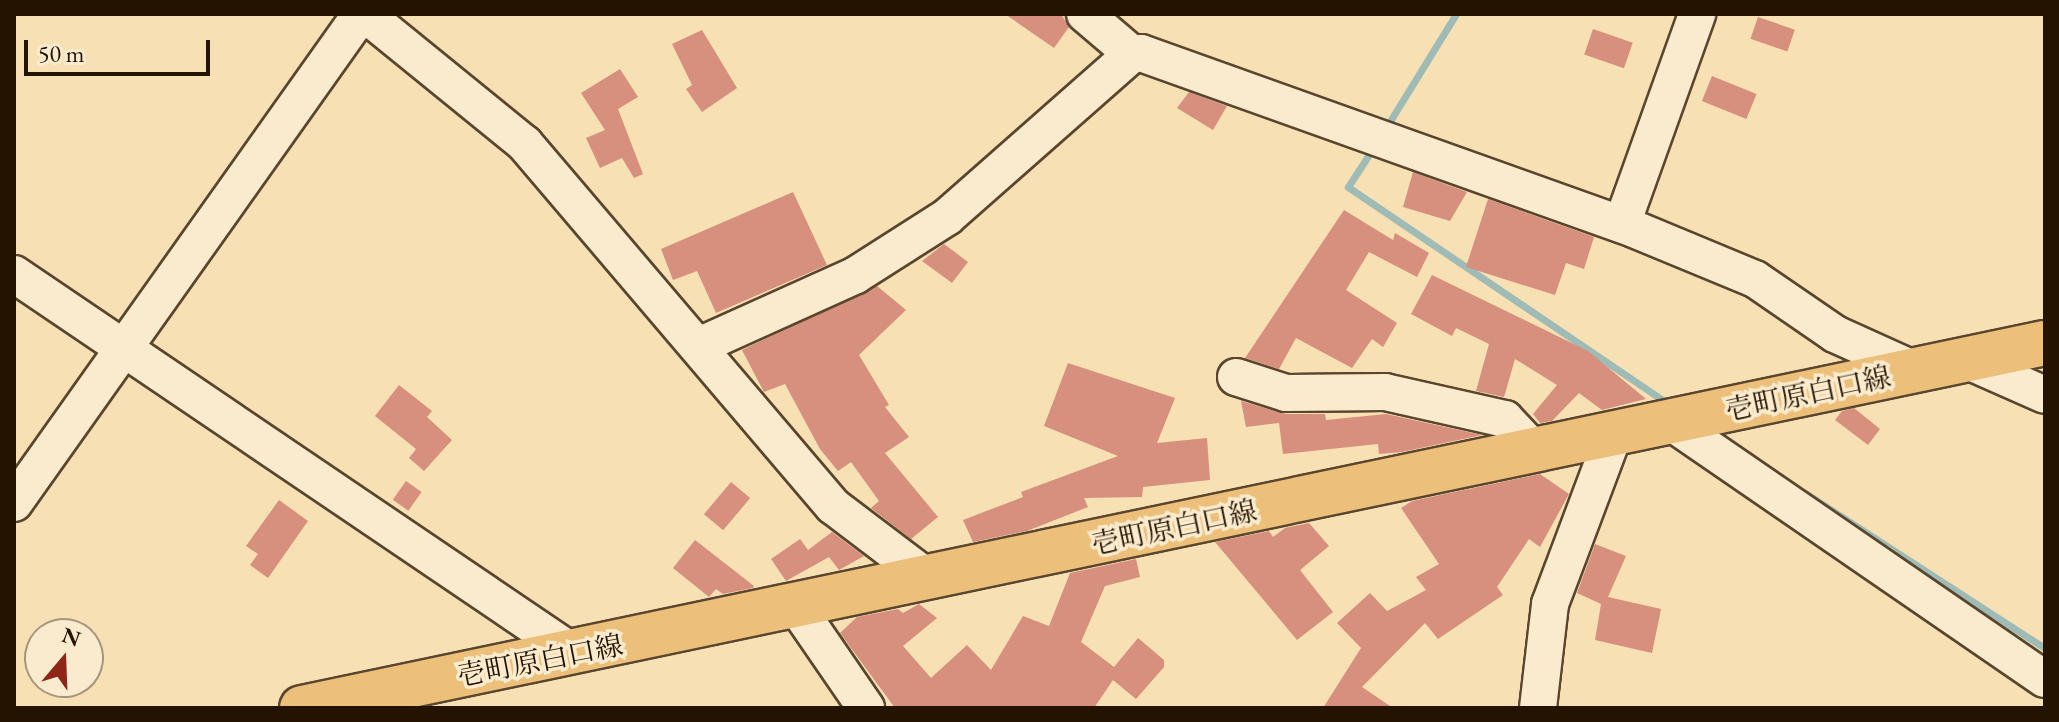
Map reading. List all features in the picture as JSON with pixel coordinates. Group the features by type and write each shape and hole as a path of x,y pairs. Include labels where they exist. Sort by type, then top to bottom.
{"main road":[{"name":"壱町原白口線","path":"302,708 399,698 575,654 796,606 2045,343"}],"street":[{"path":"14,503 363,14 524,143 701,345 751,412 833,506 929,579"},
{"path":"1085,14 1132,54 1622,224 1755,279 1835,334 1915,370"},
{"path":"1622,224 1697,14"},
{"path":"701,345 856,275 947,217 1132,54"},
{"path":"14,274 124,352 575,654"},
{"path":"1966,360 2045,395"},
{"path":"1236,377 1286,393 1385,392 1505,419 1535,451"},
{"path":"1672,423 2045,679"},
{"path":"1538,708 1550,604 1614,434"},
{"path":"796,606 866,708"}],"building":[{"path":"1005,14 1061,14 1069,27 1054,48"},
{"path":"1758,17 1795,30 1787,51 1751,39"},
{"path":"1593,29 1633,43 1624,68 1584,55"},
{"path":"702,30 737,88 702,112 686,89 692,85 672,44"},
{"path":"620,69 638,97 618,109 643,174 634,178 622,158 600,168 586,138 605,130 581,93"},
{"path":"1712,76 1757,94 1746,119 1702,101"},
{"path":"1189,92 1227,106 1213,130 1177,108"},
{"path":"1413,172 1467,192 1450,221 1403,207"},
{"path":"793,192 827,265 716,313 697,271 673,280 661,249"},
{"path":"1488,199 1594,237 1584,269 1566,263 1555,295 1466,267"},
{"path":"1344,210 1393,240 1395,233 1429,253 1417,277 1369,252 1346,290 1397,323 1383,347 1372,339 1352,368 1296,338 1279,369 1245,358"},
{"path":"944,244 968,262 952,283 922,261"},
{"path":"1432,275 1588,351 1646,399 1602,410 1579,393 1552,421 1540,423 1533,414 1557,385 1515,359 1504,397 1476,391 1489,344 1456,328 1452,336 1411,314"},
{"path":"877,286 906,310 859,355 889,405 885,407 909,437 885,453 938,517 911,539 871,508 879,501 851,462 838,471 820,449 785,384 764,392 742,350"},
{"path":"1068,363 1175,398 1157,443 1207,438 1210,480 1143,487 1142,497 1084,498 1088,507 1027,531 973,542 963,520 1023,497 1021,492 1118,456 1044,426"},
{"path":"399,385 432,411 427,417 452,440 424,471 409,458 416,449 375,416"},
{"path":"1241,401 1286,414 1325,414 1326,420 1386,414 1482,435 1402,452 1379,454 1378,444 1283,454 1279,423 1246,427"},
{"path":"1854,408 1880,429 1868,445 1835,420 1842,411"},
{"path":"1540,474 1569,494 1540,547 1529,539 1497,587 1503,595 1438,639 1425,623 1362,687 1393,708 1323,708 1361,648 1337,623 1370,593 1387,611 1426,590 1416,577 1439,564 1401,508 1412,501"},
{"path":"406,481 422,492 408,511 393,500"},
{"path":"731,482 750,498 723,530 704,514"},
{"path":"279,500 308,521 268,578 250,565 258,554 246,546"},
{"path":"1309,523 1329,546 1300,570 1333,612 1297,640 1215,542 1269,531 1273,537 1285,528"},
{"path":"832,532 864,556 839,570 829,557 786,581 771,559 800,539 808,550"},
{"path":"695,540 753,588 723,594 716,589 709,597 673,568"},
{"path":"1595,544 1626,556 1608,597 1661,609 1652,653 1595,640 1601,604 1577,593"},
{"path":"1136,559 1140,577 1105,586 1081,642 1114,667 1138,638 1164,660 1164,667 1136,699 1113,680 1094,708 895,708 840,633 857,617 898,609 903,613 919,604 937,618 903,646 931,678 967,645 991,670 1023,616 1049,626 1070,573"}],"waterway":[{"path":"1387,126 1456,14"},
{"path":"1368,156 1348,187 1667,403"},
{"path":"1805,493 2045,648"}]}
